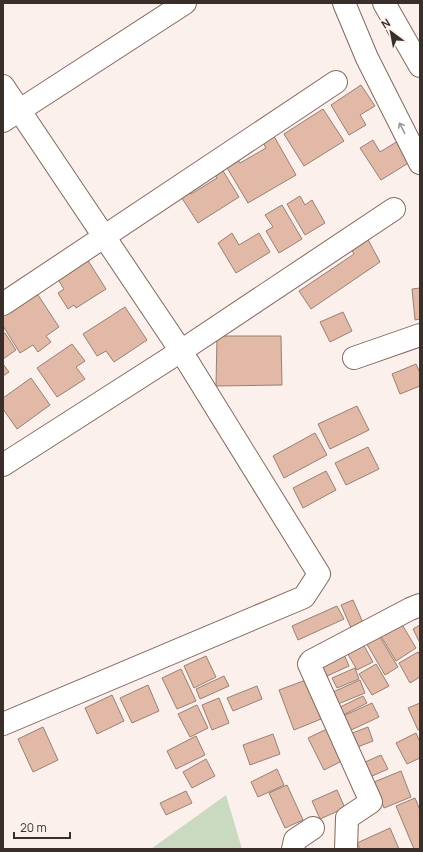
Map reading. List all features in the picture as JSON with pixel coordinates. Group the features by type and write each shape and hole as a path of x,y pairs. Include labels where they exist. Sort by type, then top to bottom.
{"main road":[{"path":"11,116 185,3"},
{"path":"344,3 367,58 420,163"},
{"path":"385,4 420,66"},
{"path":"3,304 336,82"},
{"path":"3,86 11,116 104,236 182,351 319,574 304,597 3,724"},
{"path":"3,465 182,351 394,209"},
{"path":"354,358 420,335"},
{"path":"346,849 347,818 371,802 309,664 311,661 410,608 420,605"},
{"path":"293,849 295,840 313,828"}],"green space":[{"path":"226,795 242,849 151,849"}],"building":[{"path":"361,85 375,106 360,115 366,125 349,135 331,105"},
{"path":"323,109 344,141 304,166 284,134"},
{"path":"271,131 296,175 248,203 223,161 234,154 240,163 266,148 260,138"},
{"path":"373,140 380,152 398,141 410,162 381,180 360,148"},
{"path":"220,166 239,197 198,223 178,192 186,187 191,194 217,178 212,171"},
{"path":"300,196 305,205 312,200 325,223 305,235 287,204"},
{"path":"282,205 302,239 279,253 266,231 273,227 265,215"},
{"path":"232,233 239,245 259,233 270,252 236,273 218,243"},
{"path":"366,236 380,262 311,309 299,291 354,254 349,245"},
{"path":"87,259 106,289 76,308 74,305 68,309 58,293 64,289 57,278"},
{"path":"420,288 420,319 415,320 412,289"},
{"path":"36,292 59,327 46,336 51,342 38,352 33,345 20,353 3,326 3,314"},
{"path":"125,307 147,340 114,362 106,351 97,356 83,334"},
{"path":"343,312 352,331 330,342 320,322"},
{"path":"5,333 16,350 3,359 3,334"},
{"path":"217,336 281,336 282,385 216,386"},
{"path":"72,344 85,361 76,367 85,379 57,397 37,368"},
{"path":"3,364 9,372 3,376"},
{"path":"416,364 420,373 420,386 400,394 392,374"},
{"path":"31,378 50,405 17,429 3,409 3,398"},
{"path":"357,406 369,430 330,449 318,424"},
{"path":"315,433 327,455 284,478 273,456"},
{"path":"368,447 379,469 346,485 335,463"},
{"path":"326,471 336,490 303,508 293,488"},
{"path":"353,600 364,625 352,630 341,605"},
{"path":"337,606 344,619 298,640 292,626"},
{"path":"400,621 416,648 396,661 379,633"},
{"path":"420,625 420,643 413,629"},
{"path":"378,634 398,667 385,675 365,641"},
{"path":"362,642 373,662 357,670 346,651"},
{"path":"342,650 349,666 325,677 318,662"},
{"path":"418,652 420,655 420,677 410,683 399,663"},
{"path":"206,656 216,677 194,688 184,666"},
{"path":"376,664 389,686 372,695 359,674"},
{"path":"355,668 359,679 337,688 332,678"},
{"path":"181,669 196,701 177,709 162,678"},
{"path":"224,676 229,686 200,699 196,689"},
{"path":"306,680 321,719 294,730 279,690"},
{"path":"360,680 365,693 338,704 333,692"},
{"path":"148,685 159,711 132,723 120,698"},
{"path":"257,686 262,699 233,711 227,698"},
{"path":"112,695 124,721 97,734 85,708"},
{"path":"363,696 367,703 341,716 338,708"},
{"path":"219,698 229,723 212,730 202,705"},
{"path":"372,703 379,717 349,731 343,716"},
{"path":"420,703 420,729 418,730 408,708"},
{"path":"197,705 208,728 190,737 178,714"},
{"path":"43,727 58,760 33,772 18,739"},
{"path":"331,727 346,759 324,770 308,738"},
{"path":"368,727 373,741 355,748 350,734"},
{"path":"416,733 420,742 420,758 407,764 396,743"},
{"path":"273,734 280,754 250,765 243,745"},
{"path":"196,736 205,755 176,769 167,751"},
{"path":"381,755 388,769 370,777 363,763"},
{"path":"206,759 215,776 192,788 183,772"},
{"path":"277,769 284,785 258,797 251,782"},
{"path":"401,771 411,797 384,808 374,782"},
{"path":"287,785 303,820 285,828 269,793"},
{"path":"337,790 345,808 320,819 312,801"},
{"path":"186,791 192,803 166,815 160,803"},
{"path":"415,798 420,810 420,849 414,849 396,806"},
{"path":"390,828 399,849 360,849 357,843"}]}
